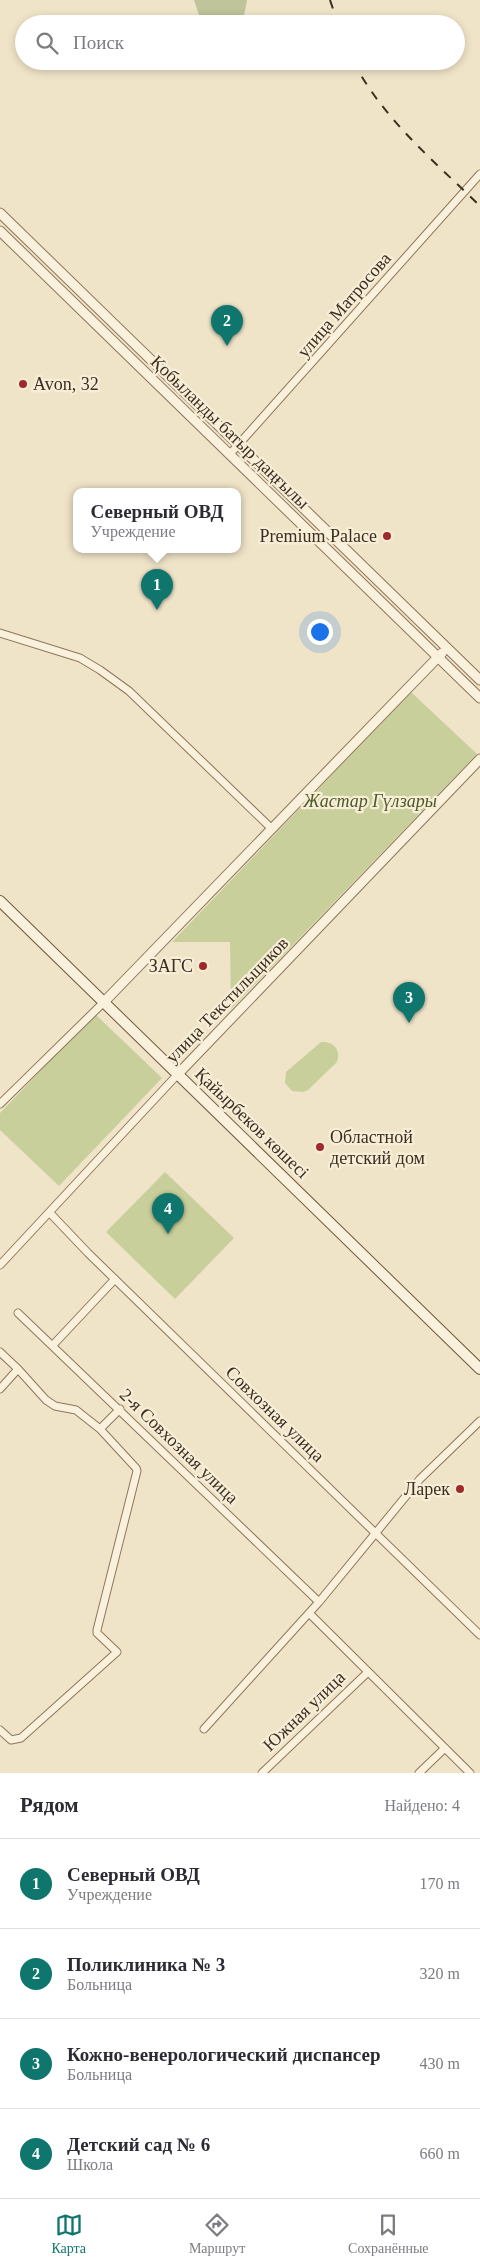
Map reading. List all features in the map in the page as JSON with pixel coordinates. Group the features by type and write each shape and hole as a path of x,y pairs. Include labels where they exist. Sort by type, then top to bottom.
{"main road":[{"name":"Қайырбеков көшесі","path":"0,901 480,1369"}],"street":[{"name":"улица Матросова","path":"230,454 480,174"},
{"name":"Қобыланды батыр даңғылы","path":"0,213 480,680"},
{"name":"Қобыланды батыр даңғылы","path":"0,231 480,698"},
{"path":"0,633 80,658 100,670 129,691 271,828"},
{"path":"0,1104 104,1002 447,648"},
{"name":"улица Текстильщиков","path":"0,1265 178,1074 480,759"},
{"name":"Совхозная улица","path":"50,1213 115,1279 480,1635"},
{"path":"53,1344 115,1279"},
{"name":"2-я Совхозная улица","path":"18,1312 319,1602"},
{"path":"0,1352 46,1400 55,1406 76,1410 100,1429 136,1468 137,1472 97,1630 97,1633 117,1652 21,1738 11,1740 0,1730"},
{"path":"0,1389 18,1369"},
{"path":"100,1429 120,1410"},
{"path":"204,1729 309,1614 420,1479 480,1421"},
{"path":"309,1614 470,1773"},
{"name":"Южная улица","path":"262,1773 368,1672"},
{"path":"419,1773 445,1748"}],"green space":[{"path":"194,0 247,0 244,15 199,15"},
{"name":"Жастар Гүлзары","path":"411,692 477,754 231,1009 230,942 172,942"},
{"path":"95,1014 162,1078 59,1186 0,1130 0,1113"},
{"path":"321,1042 330,1043 335,1047 338,1054 337,1062 308,1090 303,1092 292,1091 285,1083 286,1072"},
{"path":"165,1172 234,1238 175,1299 106,1232"}],"railway":[{"path":"330,0 335,15"},
{"path":"358,70 394,121 480,206"}],"place":[{"name":"Поликлиника № 3","path":"227,346"},
{"name":"Avon, 32","path":"23,384"},
{"name":"Premium Palace","path":"387,536"},
{"name":"Северный ОВД","path":"157,610"},
{"name":"ЗАГС","path":"203,966"},
{"name":"Кожно-венерологический диспансер","path":"409,1023"},
{"name":"Областной детский дом","path":"320,1147"},
{"name":"Детский сад № 6","path":"168,1234"},
{"name":"Ларек","path":"460,1489"}]}
